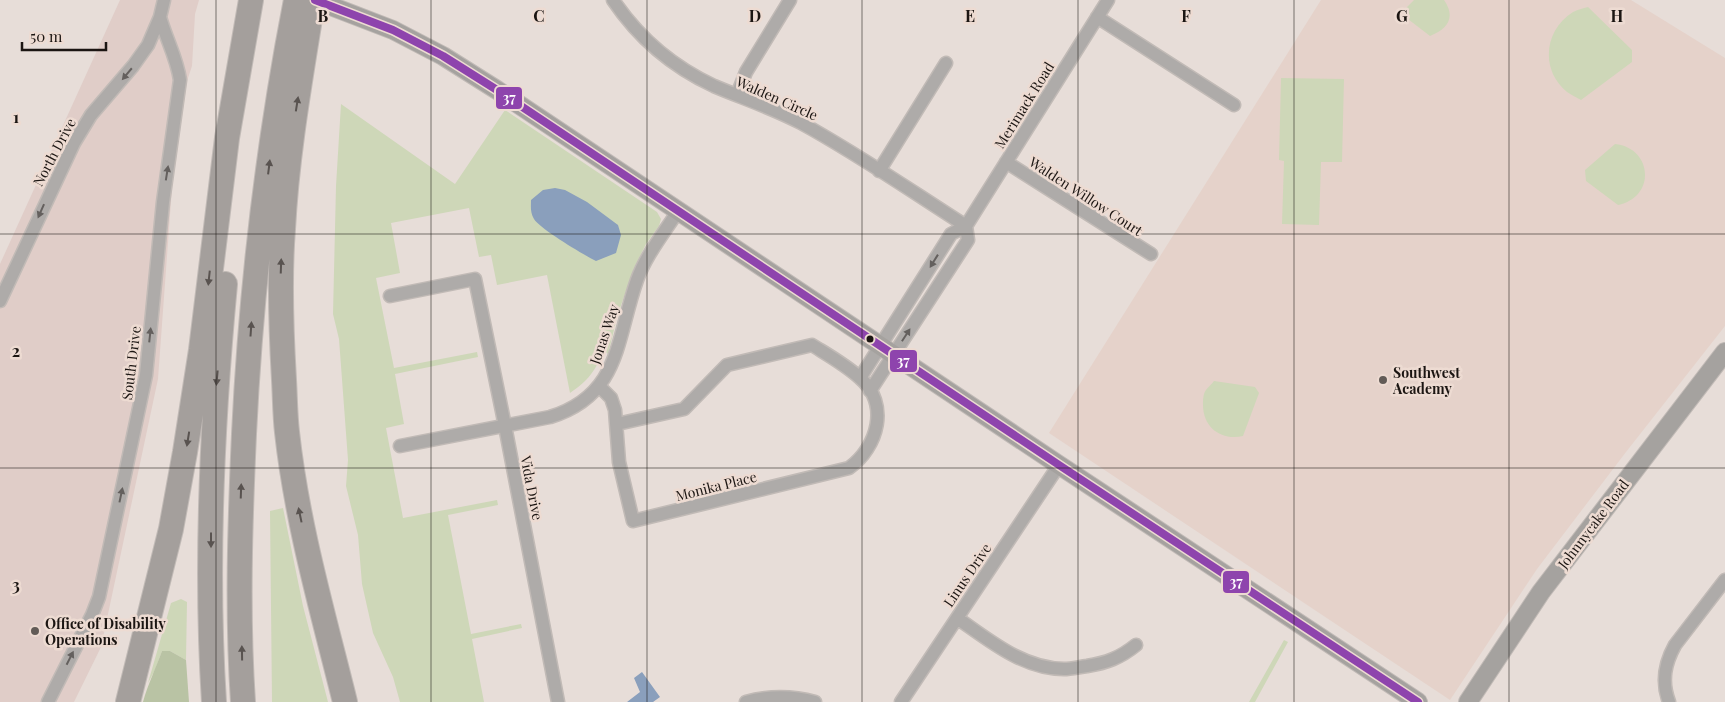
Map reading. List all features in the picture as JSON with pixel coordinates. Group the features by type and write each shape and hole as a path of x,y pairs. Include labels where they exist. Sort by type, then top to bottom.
{"highway":[{"path":"128,702 171,529 186,452 201,350 227,138 253,16 266,0"},
{"path":"296,0 298,35 283,228 280,295 286,432 296,496 310,562 345,702"},
{"path":"243,702 240,548 252,311 272,142 298,35 314,0"},
{"path":"214,702 211,613 211,512 216,390 230,226 242,139 253,16"},
{"path":"310,562 353,702"},
{"path":"118,702 159,578"}],"main road":[{"path":"314,0 392,30 443,56 497,90 1059,466 1418,702"},
{"name":"Johnnycake Road","path":"1468,702 1547,585 1725,352"}],"street":[{"name":"North Drive","path":"0,301 74,142 91,115 143,52 160,17 164,0"},
{"name":"Walden Circle","path":"614,0 640,33 673,62 697,77 800,122 966,226"},
{"path":"737,95 746,72 790,0"},
{"name":"Merimack Road","path":"887,350 950,234 966,226 1108,0"},
{"name":"South Drive","path":"48,702 92,615 99,597 146,375 163,202 180,80 178,66 160,17"},
{"path":"1097,17 1234,105"},
{"path":"879,171 946,63"},
{"name":"Walden Willow Court","path":"1006,162 1150,254"},
{"name":"Jonas Way","path":"400,446 567,412 589,397 599,386 611,367 641,271 678,211"},
{"name":"Merimack Road","path":"865,384 887,350 968,240 966,226"},
{"name":"Vida Drive","path":"390,296 475,279 558,702"},
{"path":"617,424 684,408 728,366 812,345 865,384"},
{"name":"Monika Place","path":"599,386 614,403 619,462 633,521 839,472 849,468 866,453 872,444 876,431 878,414 865,384"},
{"name":"Linus Drive","path":"901,702 1059,466"},
{"path":"1669,702 1664,682 1669,656 1725,580"},
{"path":"957,618 1014,656 1046,667 1064,669 1098,664 1119,657 1136,645"},
{"path":"746,702 771,698 792,698 815,702"}],"shaded area":[{"path":"120,0 199,0 195,14 192,66 187,81 172,188 158,379 101,647 74,702 0,702 0,264"},
{"name":"Southwest Academy","path":"1321,0 1631,0 1725,58 1725,326 1537,569 1450,700 1049,433"}],"green space":[{"path":"1414,0 1444,0 1448,6 1450,17 1446,26 1430,36 1404,16 1404,10"},
{"path":"1588,7 1632,50 1632,62 1581,100 1567,92 1558,83 1552,73 1549,51 1551,39 1563,20 1573,12"},
{"path":"1281,78 1344,79 1342,162 1321,162 1319,225 1282,224 1284,161 1279,160"},
{"path":"341,104 455,184 505,110 657,212 661,219 659,226 646,244 634,268 618,314 608,354 604,350 591,374 570,393 547,275 497,285 491,255 479,257 469,208 391,223 400,273 376,278 394,368 477,352 478,357 395,374 404,424 386,428 403,518 497,500 498,505 448,515 471,634 521,624 522,628 472,639 484,702 400,702 393,677 373,633 362,584 358,535 346,486 348,460 339,339 333,314 336,186"},
{"path":"1615,144 1628,147 1637,154 1643,163 1645,173 1644,183 1639,193 1630,200 1618,205 1586,181 1585,170"},
{"path":"1214,381 1255,387 1259,393 1243,436 1235,437 1221,434 1215,431 1206,420 1203,405 1204,395"},
{"path":"283,508 303,606 328,702 272,702 270,511"},
{"path":"181,599 187,602 186,660 170,651 162,651 148,683 171,603"},
{"path":"1284,640 1288,642 1255,702 1249,702"},
{"path":"162,651 170,651 186,660 189,702 143,702"}],"water":[{"path":"555,188 565,190 587,202 618,225 621,235 616,253 596,261 563,242 534,219 531,210 531,200 543,190"},
{"path":"642,672 660,697 653,702 627,702 640,692 634,678"}],"transit line":[{"name":"37","path":"315,0 393,30 443,56 497,90 1418,702"}],"place":[{"name":"Southwest Academy","path":"1383,380"},
{"name":"Office of Disability Operations","path":"35,631"}]}
